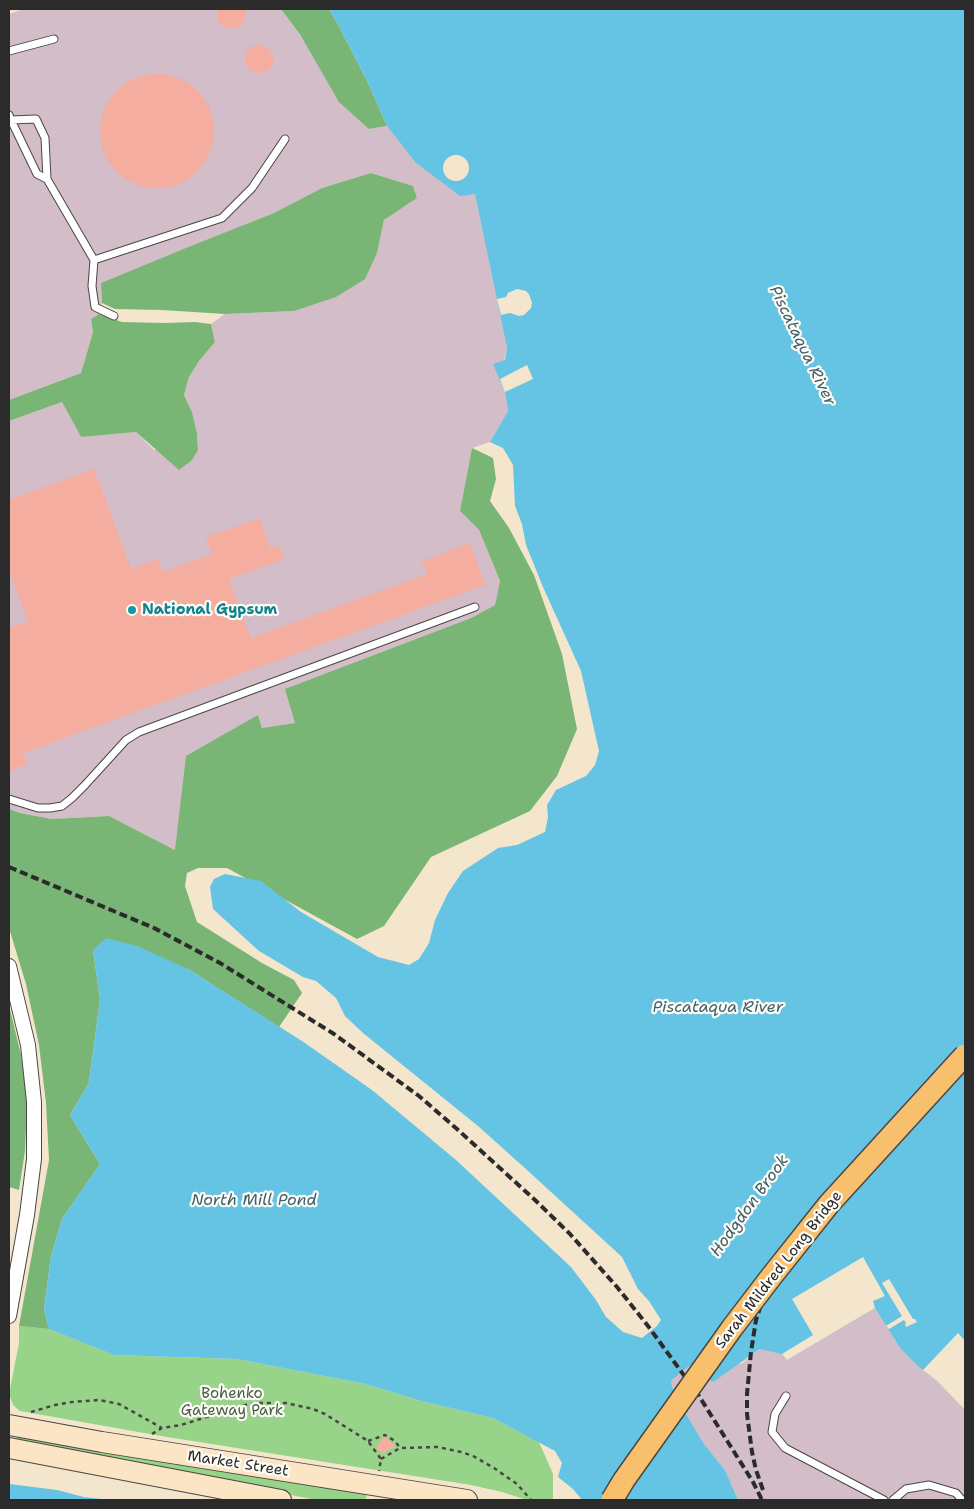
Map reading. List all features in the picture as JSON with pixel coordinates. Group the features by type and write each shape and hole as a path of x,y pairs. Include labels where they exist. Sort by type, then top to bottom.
{"main road":[{"name":"Sarah Mildred Long Bridge","path":"612,1500 732,1328 823,1211 965,1055"},
{"name":"Market Street","path":"17,1420 149,1449 406,1495 467,1500"},
{"name":"Market Street","path":"9,1448 281,1500"}],"street":[{"path":"9,966 28,1045 34,1102 33,1168 27,1215 11,1296 9,1316"}],"lane":[{"path":"9,51 54,38"},
{"path":"47,179 37,174 10,118 36,119 45,138 47,179 94,260 92,286 95,307 114,316"},
{"path":"94,260 222,218 252,188 285,138"},
{"path":"9,799 38,808 62,806 85,785 126,740 139,732 475,607"},
{"path":"786,1396 776,1414 772,1432 785,1448 884,1500"},
{"path":"893,1500 906,1489 929,1485 956,1493 962,1500"}],"path":[{"path":"17,1420 55,1405 99,1400 119,1404 162,1428"},
{"path":"149,1436 162,1428 181,1425 244,1405 286,1403 313,1409 325,1414 368,1441 381,1459 379,1473"},
{"path":"368,1441 385,1435 400,1448"},
{"path":"381,1459 400,1448 455,1450 473,1456 494,1468 517,1484 531,1500"}],"shaded area":[{"name":"National Gypsum","path":"24,9 281,9 369,129 387,126 415,162 475,193 507,348 500,379 505,392 508,411 490,442 472,448 460,511 479,530 500,581 495,605 471,618 286,689 296,723 262,728 258,715 175,850 109,816 52,819 9,809 9,421 62,402 81,437 136,432 154,450 198,450 197,433 192,412 184,395 189,377 199,361 215,342 211,324 225,314 294,311 377,253 384,220 417,198 413,186 371,173 322,188 274,213 101,283 102,303 99,314 91,319 93,332 81,373 9,400 9,14"},
{"path":"875,1308 900,1348 965,1341 965,1500 738,1500 725,1470 704,1444 676,1397 671,1383 672,1380 689,1366 741,1364 760,1349"}],"green space":[{"path":"281,9 329,9 369,85 387,126 369,129 339,102 301,36"},
{"path":"371,173 413,186 417,198 384,220 377,253 365,279 336,297 294,311 225,314 115,309 102,303 101,283 274,213 322,188"},
{"path":"99,314 122,322 195,322 211,324 215,342 199,361 189,377 184,395 192,412 197,433 198,450 192,460 179,470 136,432 81,437 62,402 9,421 9,400 81,373 93,332 91,319"},
{"path":"472,448 493,458 496,479 490,501 509,528 534,575 562,654 577,729 557,776 530,811 431,857 384,926 357,939 227,868 198,868 187,873 185,886 197,922 262,963 294,980 302,993 279,1027 188,969 93,950 100,999 89,1083 70,1115 100,1164 62,1219 51,1256 44,1309 49,1329 19,1326 49,1160 46,1103 39,1045 26,984 9,928 9,809 52,819 109,816 175,850 186,756 258,715 262,728 295,723 285,689 471,618 495,605 500,581 479,530 460,511"},
{"path":"9,1005 21,1055 27,1101 25,1151 19,1190 9,1187"},
{"name":"Bohenko Gateway Park","path":"19,1326 49,1329 114,1355 237,1359 366,1384 421,1401 493,1418 539,1442 553,1474 553,1500 527,1500 471,1485 161,1436 20,1411 13,1405 9,1394 19,1343"},
{"path":"18,1435 367,1492 366,1500 317,1500 168,1472 17,1439"}],"water":[{"name":"Piscataqua River","path":"329,9 965,9 965,1410 937,1381 900,1348 875,1308 787,1360 782,1354 760,1349 713,1382 689,1366 672,1380 671,1383 676,1397 704,1444 725,1470 738,1500 582,1500 573,1489 558,1477 562,1463 555,1451 493,1418 421,1401 366,1384 237,1359 114,1355 49,1329 44,1309 51,1256 62,1219 100,1164 70,1115 89,1083 100,999 93,950 106,938 137,946 188,969 302,1041 372,1090 456,1160 571,1267 596,1300 606,1317 623,1332 642,1338 657,1326 661,1320 649,1301 638,1289 622,1257 478,1126 363,1033 345,1016 336,998 316,981 303,977 259,951 213,909 210,887 214,879 225,874 261,881 301,912 378,957 409,965 419,959 429,943 435,920 448,893 463,871 498,848 517,845 545,832 548,817 547,805 556,790 586,776 595,765 599,751 581,671 526,545 522,524 515,506 513,465 503,448 490,442 508,411 505,392 493,364 505,360 507,348 475,194 460,196 415,162 387,126 369,85"},
{"path":"9,1484 57,1490 84,1497 110,1500 9,1500"}],"pier":[{"path":"456,155 465,159 469,168 465,177 456,181 447,177 443,168 447,159"},
{"path":"517,289 526,291 529,294 532,303 531,308 524,315 519,316 510,313 501,315 497,299 506,297 508,293"},
{"path":"527,365 533,379 505,392 500,379"},
{"path":"863,1257 885,1296 873,1301 875,1308 787,1360 782,1354 813,1335 792,1299"},
{"path":"889,1279 913,1319 917,1322 906,1327 904,1320 889,1329 886,1326 902,1316 882,1283"},
{"path":"958,1333 965,1341 965,1410 937,1381 923,1370"}],"building":[{"path":"218,9 246,9 246,17 240,26 234,29 223,27 217,19"},
{"path":"259,45 269,49 273,59 269,69 259,73 249,69 245,59 249,49"},
{"path":"157,74 179,79 197,91 209,109 214,131 209,153 197,171 179,183 157,188 135,183 117,171 105,153 100,131 105,109 117,91 135,79"},
{"name":"National Gypsum","path":"94,469 131,569 159,559 163,572 212,554 206,537 260,518 270,548 279,545 284,559 229,579 251,638 427,574 422,561 470,543 485,585 23,753 27,764 9,771 9,628 28,621 9,569 9,500"},
{"path":"384,1436 396,1446 382,1454 376,1448"}],"railway":[{"path":"9,867 154,928 220,963 334,1034 419,1096 535,1200 570,1234 617,1287 699,1396 753,1482 762,1500"},
{"path":"763,1490 752,1452 747,1414 747,1394 756,1320 767,1287 779,1268 828,1205 965,1055"}],"place":[{"name":"National Gypsum","path":"132,610"}],"water label":[{"name":"North Mill Pond","path":"254,1201"},
{"name":"Hodgdon Brook","path":"750,1206"}]}
